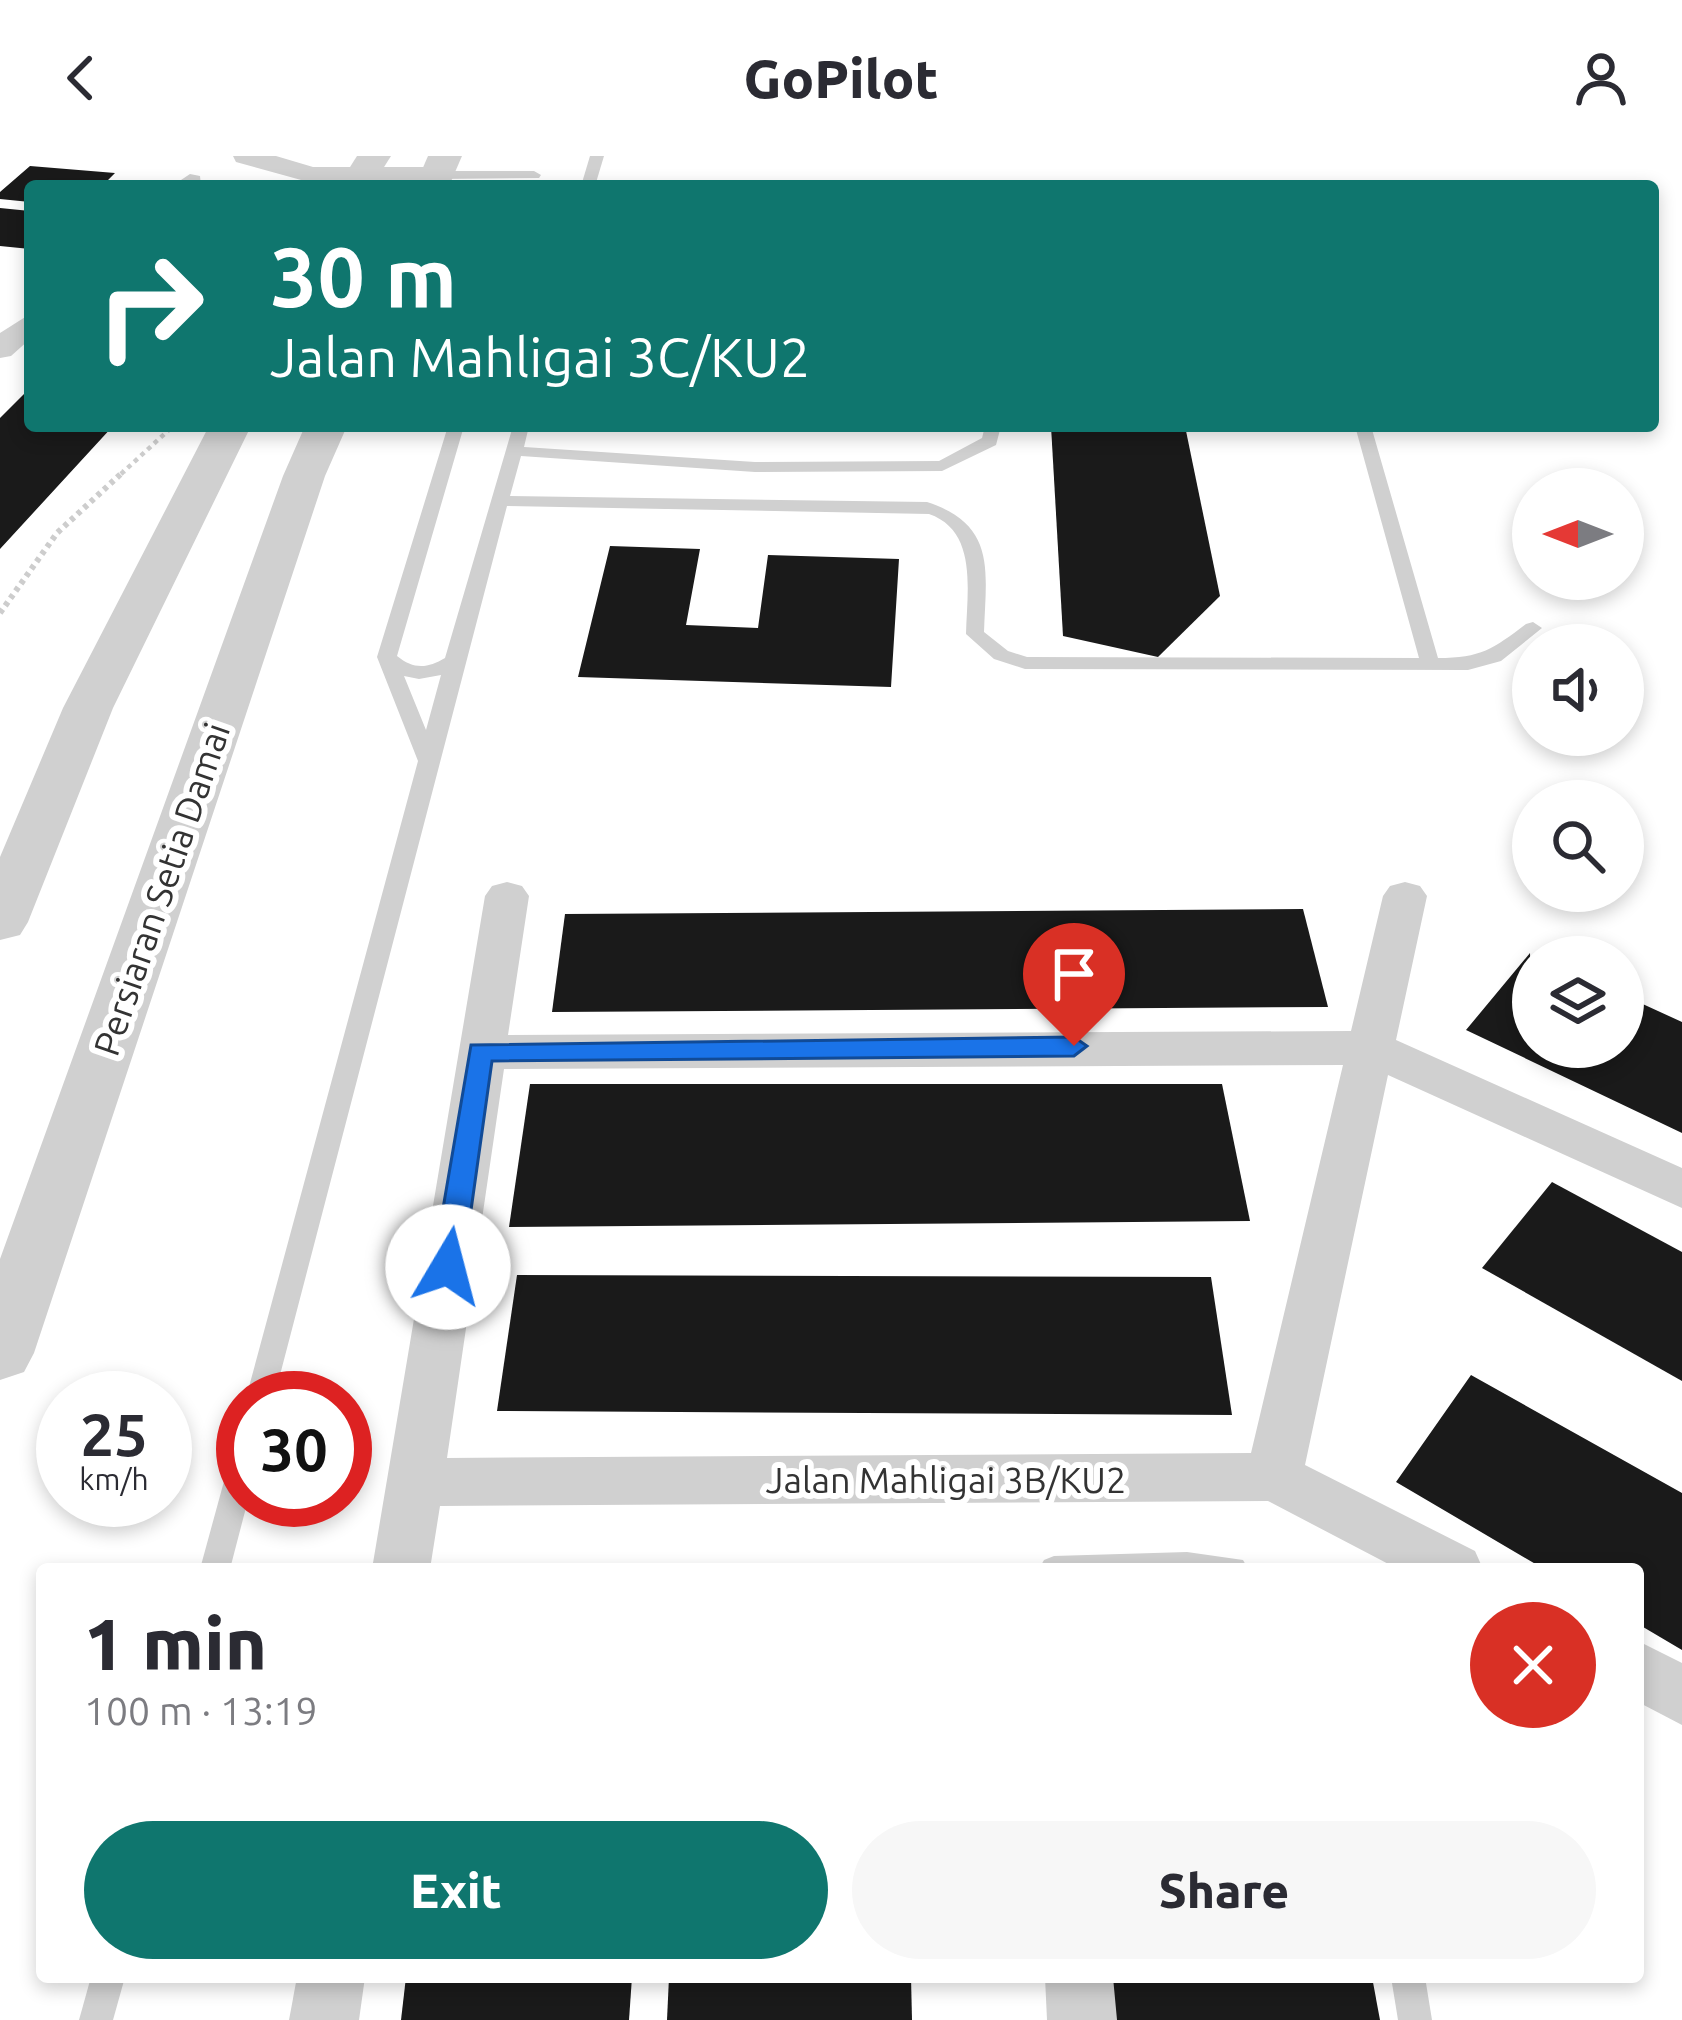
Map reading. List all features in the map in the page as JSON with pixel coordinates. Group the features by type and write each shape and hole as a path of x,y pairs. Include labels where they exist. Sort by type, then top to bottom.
{"street":[{"path":"246,156 312,175 438,172"},
{"path":"0,922 88,708 227,432"},
{"name":"Persiaran Setia Damai","path":"0,1353 304,476 323,432"},
{"path":"402,1563 507,896"},
{"path":"1274,1477 1405,896"},
{"path":"480,1052 1372,1048 1682,1189"},
{"name":"Jalan Mahligai 3B/KU2","path":"416,1482 1274,1477 1442,1563"},
{"path":"1644,1673 1682,1696"},
{"path":"324,2020 331,1983"},
{"path":"1079,1983 1082,2020"}],"lane":[{"path":"438,172 522,180"},
{"path":"428,761 387,657 454,432"},
{"path":"267,1371 454,661 519,432"},
{"path":"514,451 769,467 942,466 989,442 992,432"},
{"path":"1365,432 1430,664"},
{"path":"760,504 773,484 769,467"},
{"path":"500,501 921,506 954,518 972,548 975,634 1001,655 1025,663 1468,664 1494,657 1512,644"},
{"path":"387,657 406,673 432,673 454,661"},
{"path":"217,1563 226,1527"},
{"path":"96,2020 106,1983"},
{"path":"1409,1983 1415,2020"}],"path":[{"path":"0,613 57,533 168,432"}],"building":[{"path":"30,166 115,173 108,180 24,180 24,201 0,199 0,192"},
{"path":"0,208 24,210 24,248 0,246"},
{"path":"24,394 24,432 107,432 0,549 0,418"},
{"path":"1051,432 1186,432 1220,596 1158,657 1063,636"},
{"path":"610,546 700,549 686,625 758,628 768,555 899,559 891,687 578,677"},
{"path":"1303,909 1328,1007 552,1012 565,914"},
{"path":"1512,975 1512,1052 1466,1030"},
{"path":"1644,1005 1682,1022 1682,1133 1546,1068 1644,1068"},
{"path":"530,1084 1222,1084 1250,1221 509,1227"},
{"path":"1552,1182 1682,1252 1682,1381 1482,1268"},
{"path":"517,1275 1211,1277 1232,1415 497,1411"},
{"path":"1471,1375 1682,1493 1682,1650 1644,1628 1644,1563 1534,1563 1396,1482"},
{"path":"405,1983 632,1983 629,2020 401,2020"},
{"path":"669,1983 911,1983 912,2020 667,2020"},
{"path":"1105,1983 1373,1983 1380,2020 1109,2020"}],"route":[{"path":"448,1267 480,1052 1074,1046"}]}
